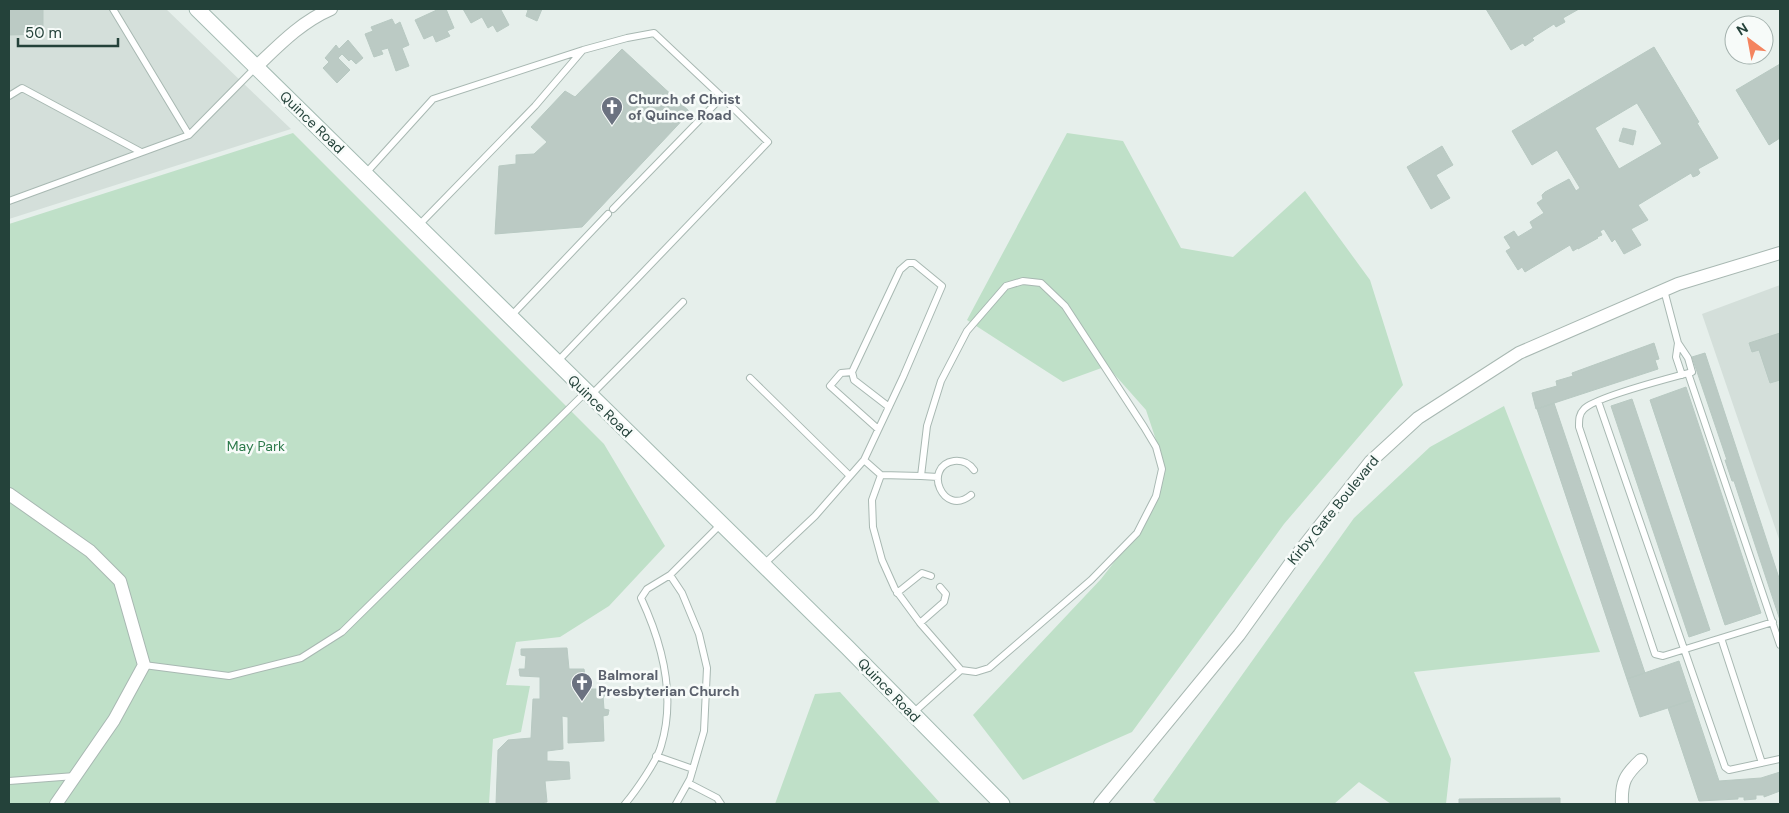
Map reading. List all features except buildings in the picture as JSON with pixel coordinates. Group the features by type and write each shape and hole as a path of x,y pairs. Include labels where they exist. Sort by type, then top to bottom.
{"main road":[{"name":"Quince Road","path":"197,9 847,647 1002,804"}],"street":[{"path":"256,67 307,21 331,9"},
{"name":"Kirby Gate Boulevard","path":"1100,804 1239,635 1292,562 1370,462 1418,418 1519,353 1678,284 1780,253"},
{"path":"10,498 90,551 120,581 144,665 114,720 56,804"},
{"path":"1622,804 1622,786 1626,776 1641,760"}],"lane":[{"path":"113,9 190,135"},
{"path":"365,174 433,99 583,50 654,33 768,142 557,363"},
{"path":"418,226 535,106 583,50"},
{"path":"9,201 190,135 256,67"},
{"path":"9,96 22,88 141,152"},
{"path":"510,317 722,97"},
{"path":"763,565 815,516 864,460 889,407 942,286 914,263 908,263 900,270 852,372 854,380 889,407"},
{"path":"881,474 872,500 873,527 882,560 897,593 961,670 976,672 989,668 1092,580 1137,533 1156,496 1162,469 1152,440 1066,306 1041,282 1023,281 1006,286 967,331 941,381 927,426 920,476"},
{"path":"1664,290 1678,342 1688,358 1687,373"},
{"path":"144,665 229,676 301,658 342,632 683,302"},
{"path":"1678,342 1676,357 1687,373 1780,645"},
{"path":"852,372 841,373 830,386 878,430"},
{"path":"1687,373 1611,396 1586,406 1580,414 1579,427 1652,645 1656,654 1663,656 1773,622"},
{"path":"750,378 850,476"},
{"path":"1598,401 1724,767 1730,770 1780,758"},
{"path":"864,460 881,474 938,477"},
{"path":"971,495 963,500 950,499 940,490 938,477 944,466 956,461 968,463 974,470"},
{"path":"625,804 661,748 666,717 666,674 648,613 641,598 647,589 670,575 721,524"},
{"path":"897,593 922,573 931,576"},
{"path":"670,575 682,593 699,634 707,668 704,731 693,770 676,804"},
{"path":"920,623 944,602 946,594 940,587"},
{"path":"1721,638 1762,763"},
{"path":"912,714 961,670"},
{"path":"656,756 693,770"},
{"path":"9,782 76,776"},
{"path":"688,783 717,798 721,804"}],"shaded area":[{"path":"9,9 166,9 291,129 9,219"},
{"path":"1780,285 1780,542 1702,314"}],"green space":[{"name":"May Park","path":"293,133 604,444 665,546 609,606 560,637 516,642 506,685 530,686 521,732 493,739 489,804 9,804 9,224"},
{"path":"1067,133 1123,141 1181,248 1233,257 1305,191 1370,280 1403,385 1284,524 1132,732 1023,780 973,715 1101,579 1143,525 1161,468 1157,443 1146,410 1107,366 1063,382 967,320"},
{"path":"1504,406 1600,652 1414,672 1451,759 1446,804 1391,804 1359,782 1334,804 1157,804 1153,800 1354,518 1430,447"},
{"path":"840,692 941,804 775,804 815,694"}],"place":[{"name":"Church of Christ of Quince Road","path":"612,126"},
{"name":"Balmoral Presbyterian Church","path":"582,702"}]}
